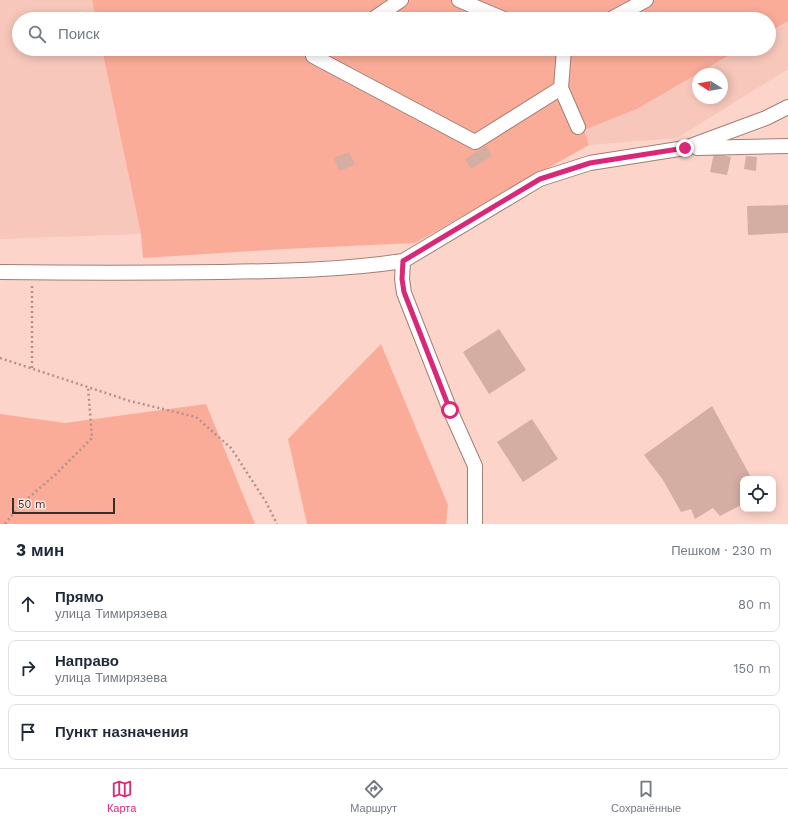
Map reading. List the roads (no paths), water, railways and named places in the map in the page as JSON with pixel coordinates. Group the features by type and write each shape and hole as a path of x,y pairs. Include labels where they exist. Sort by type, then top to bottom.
{"street":[{"path":"383,12 401,0"},
{"path":"459,0 487,12"},
{"path":"624,12 646,0"},
{"path":"313,56 475,142 561,88"},
{"path":"563,56 561,88 578,127"},
{"path":"685,148 766,118 788,107"},
{"path":"0,272 268,271 378,265 403,261 540,179 590,163 685,148 788,146"},
{"path":"403,261 402,279 404,292 450,410 475,466 475,524"}]}
